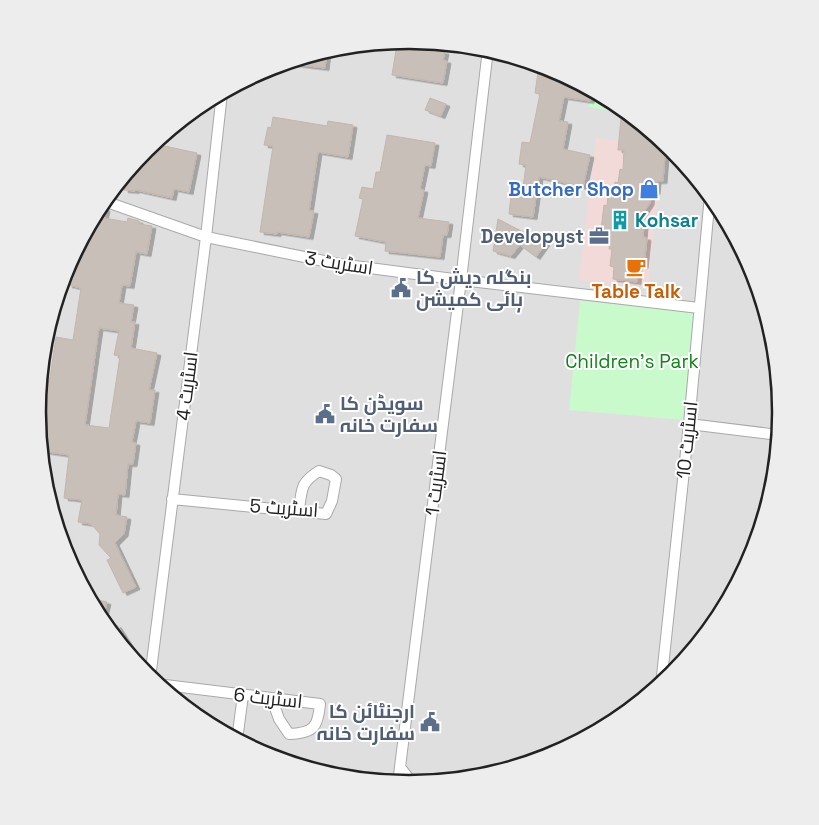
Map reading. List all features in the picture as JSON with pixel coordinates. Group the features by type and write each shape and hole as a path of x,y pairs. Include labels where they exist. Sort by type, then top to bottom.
{"street":[{"name":"اسٹریٹ 1","path":"399,776 487,58"},
{"name":"اسٹریٹ 4","path":"151,667 206,237 221,102"},
{"name":"اسٹریٹ 3","path":"112,204 206,237 339,264 699,308"},
{"name":"اسٹریٹ 10","path":"662,673 689,424 709,207"},
{"path":"689,424 772,434"},
{"name":"اسٹریٹ 5","path":"172,498 326,514 332,501 336,479 319,471 309,477 303,485 299,510"},
{"name":"اسٹریٹ 6","path":"170,686 320,704 319,715 314,728 304,734 290,734 279,719 273,702"},
{"path":"238,732 243,695"},
{"path":"400,767 407,776"}],"shaded area":[{"path":"410,49 457,52 480,56 526,69 549,77 591,98 631,124 649,139 698,191 712,211 735,252 745,273 760,318 770,365 773,412 770,460 766,483 753,529 745,552 724,594 698,634 683,652 631,701 611,715 570,738 549,748 504,763 457,773 433,775 410,776 362,773 339,769 293,756 270,748 228,727 188,701 170,686 121,634 107,614 84,573 74,552 59,507 49,460 47,436 46,412 49,365 53,342 66,296 74,273 95,231 121,191 136,173 188,124 208,110 249,87 270,77 315,62 362,52 386,50"},
{"path":"596,138 655,145 662,152 648,286 579,280"}],"green space":[{"path":"590,98 611,111 589,107"},
{"name":"Children's Park","path":"580,301 695,311 684,420 569,410"}],"building":[{"path":"396,50 445,52 443,60 447,61 443,83 392,75"},
{"path":"326,59 325,68 304,65"},
{"path":"538,73 591,98 590,101 564,97 559,121 568,122 563,149 590,155 583,187 539,177 533,217 509,214 512,186 523,188 526,165 519,164 522,142 530,143 540,94 535,93"},
{"path":"430,98 446,104 441,116 425,110"},
{"path":"273,117 327,126 328,121 353,125 348,157 318,152 309,211 314,211 309,237 277,232 277,234 260,232 273,146 264,145 268,127 271,128"},
{"name":"Kohsar","path":"621,117 649,139 665,155 663,181 657,181 656,192 651,191 650,203 635,225 644,226 643,237 647,238 644,266 638,265 637,282 613,279 614,267 610,266 612,249 609,249 610,239 604,239 605,230 601,230 604,205 607,206 608,195 613,195 615,182 618,183 620,169 623,170 624,150 618,150"},
{"path":"387,135 435,143 431,166 425,165 420,189 424,190 418,218 449,222 447,235 443,235 440,257 385,251 386,242 355,236 363,199 359,198 362,187 373,189 376,172 380,172"},
{"path":"163,146 197,153 189,192 174,189 172,198 136,190 124,190 136,173"},
{"path":"105,215 104,218 127,222 128,218 139,221 139,224 152,226 147,254 136,252 130,286 122,285 119,303 134,305 131,322 135,322 131,348 157,353 149,390 155,390 150,423 136,421 132,442 136,443 133,464 128,464 125,495 118,494 116,515 127,517 124,534 115,543 136,587 123,593 107,560 111,558 99,545 100,534 91,524 78,522 82,500 64,498 69,455 48,452 47,389 56,337 73,340 81,288 70,285 84,252","holes":["99,328 119,331 114,355 120,356 109,428 85,425"]},
{"path":"498,219 546,243 536,257 520,245 511,256 493,251"},
{"path":"99,600 107,602 105,610"},
{"path":"117,625 129,643 121,634 115,626"}],"place":[{"name":"Butcher Shop","path":"649,189"},
{"name":"Kohsar","path":"620,220"},
{"name":"Developyst","path":"599,236"},
{"name":"Table Talk","path":"636,267"},
{"name":"بنگلہ دیش کا ہائی کمیشن","path":"401,288"},
{"name":"سویڈن کا سفارت خانہ","path":"325,414"},
{"name":"ارجنٹائن کا سفارت خانہ","path":"430,722"}]}
